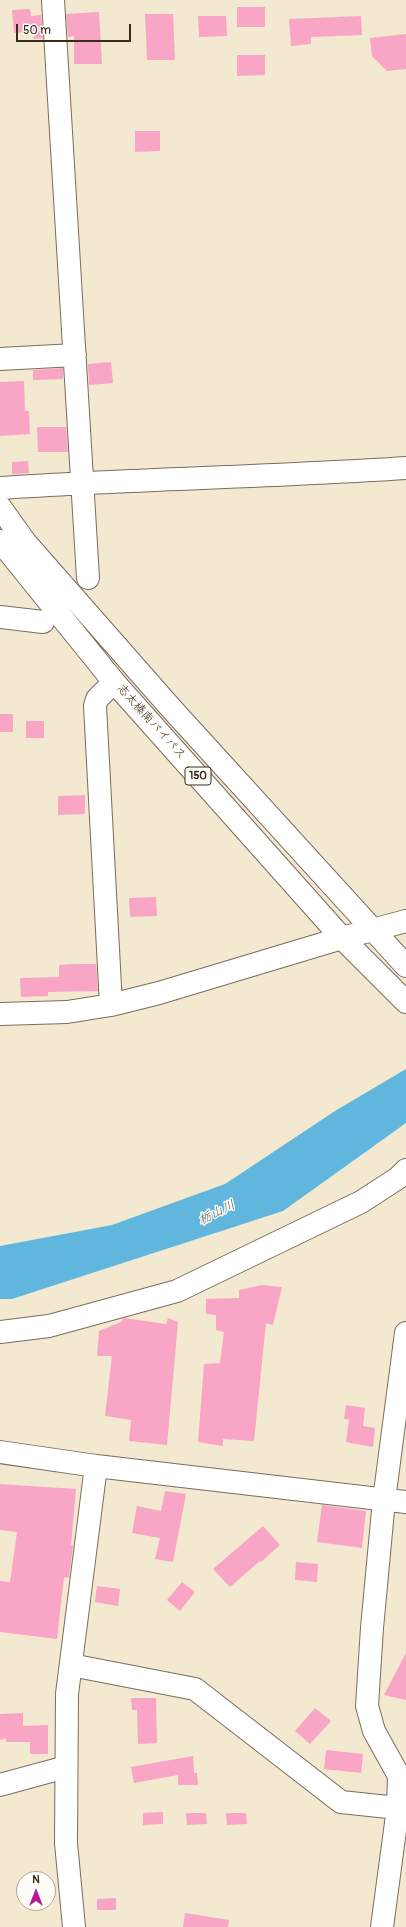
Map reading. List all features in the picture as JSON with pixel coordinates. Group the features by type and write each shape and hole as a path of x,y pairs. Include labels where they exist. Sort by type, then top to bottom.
{"main road":[{"path":"53,0 81,483 88,578"},
{"path":"0,359 74,355"},
{"path":"0,488 406,468"},
{"name":"志太榛南バイパス","path":"0,507 25,542 170,707 406,966"},
{"name":"志太榛南バイパス","path":"0,541 114,682 342,938 406,1002"},
{"path":"0,617 44,622"},
{"path":"111,1005 95,706 97,699 114,682"},
{"path":"0,1014 66,1012 111,1005 159,993 342,938 406,921"},
{"path":"0,1332 49,1326 176,1291 361,1202 398,1178 406,1170"},
{"path":"382,1927 398,1808 399,1776 374,1731 367,1706 372,1628 384,1500 406,1333"},
{"path":"0,1452 96,1466 406,1502"},
{"path":"74,1927 66,1843 67,1694 96,1466"},
{"path":"71,1665 195,1689 342,1802 398,1808"},
{"path":"0,1785 66,1766"}],"water":[{"name":"栃山川","path":"406,1069 406,1123 283,1211 12,1299 0,1299 0,1246 112,1225 225,1184 335,1111"}],"building":[{"path":"237,7 265,7 265,27 237,27"},
{"path":"30,9 31,16 41,15 43,38 34,39 33,32 14,33 12,10"},
{"path":"99,12 102,64 74,64 74,36 68,37 66,14"},
{"path":"145,14 173,14 175,60 147,60"},
{"path":"198,16 226,16 227,36 199,37"},
{"path":"361,16 362,35 311,37 311,44 291,46 289,19"},
{"path":"406,34 406,69 387,71 372,56 370,38"},
{"path":"237,55 265,55 265,75 237,76"},
{"path":"135,131 160,131 160,151 135,152"},
{"path":"111,362 113,383 89,385 88,364"},
{"path":"63,368 63,379 33,380 33,370"},
{"path":"24,381 25,411 29,411 30,434 0,436 0,382"},
{"path":"37,427 66,427 68,452 38,452"},
{"path":"28,461 29,473 12,474 12,462"},
{"path":"0,714 13,714 13,732 0,732"},
{"path":"26,721 44,721 44,738 26,738"},
{"path":"85,795 85,814 58,815 58,796"},
{"path":"156,897 157,916 130,917 129,898"},
{"path":"96,964 98,991 48,992 48,996 21,997 20,978 59,977 59,965"},
{"path":"262,1285 282,1287 273,1325 266,1323 254,1441 223,1439 223,1446 198,1442 204,1364 220,1363 224,1332 216,1330 216,1315 206,1314 206,1299 239,1298 239,1290"},
{"path":"124,1318 166,1324 168,1318 178,1322 167,1445 129,1441 131,1420 105,1416 112,1356 97,1356 99,1331 121,1322"},
{"path":"346,1405 365,1408 363,1426 375,1428 373,1447 346,1442 349,1419 344,1419"},
{"path":"0,1484 76,1489 71,1545 73,1545 69,1578 64,1577 57,1639 0,1632 0,1581 10,1582 17,1532 0,1530"},
{"path":"165,1491 186,1494 173,1562 155,1559 160,1538 132,1533 137,1506 161,1511"},
{"path":"322,1505 366,1511 362,1548 317,1542"},
{"path":"263,1526 280,1545 230,1587 213,1569"},
{"path":"296,1562 318,1564 317,1582 295,1580"},
{"path":"182,1582 195,1592 180,1611 167,1600"},
{"path":"97,1586 120,1589 118,1606 95,1602"},
{"path":"406,1653 406,1700 384,1695"},
{"path":"131,1698 156,1698 157,1743 138,1744 137,1710 132,1710"},
{"path":"315,1708 331,1721 310,1744 295,1731"},
{"path":"23,1713 23,1726 48,1725 48,1754 30,1754 30,1742 6,1742 6,1738 0,1740 0,1714"},
{"path":"326,1750 363,1754 361,1773 324,1769"},
{"path":"193,1756 194,1773 197,1773 198,1785 178,1785 178,1775 134,1783 131,1767"},
{"path":"163,1812 163,1824 143,1825 143,1813"},
{"path":"186,1813 206,1813 207,1824 187,1825"},
{"path":"226,1813 246,1813 247,1824 227,1825"},
{"path":"116,1898 116,1910 97,1910 97,1899"},
{"path":"185,1913 229,1920 228,1927 183,1927"}]}
